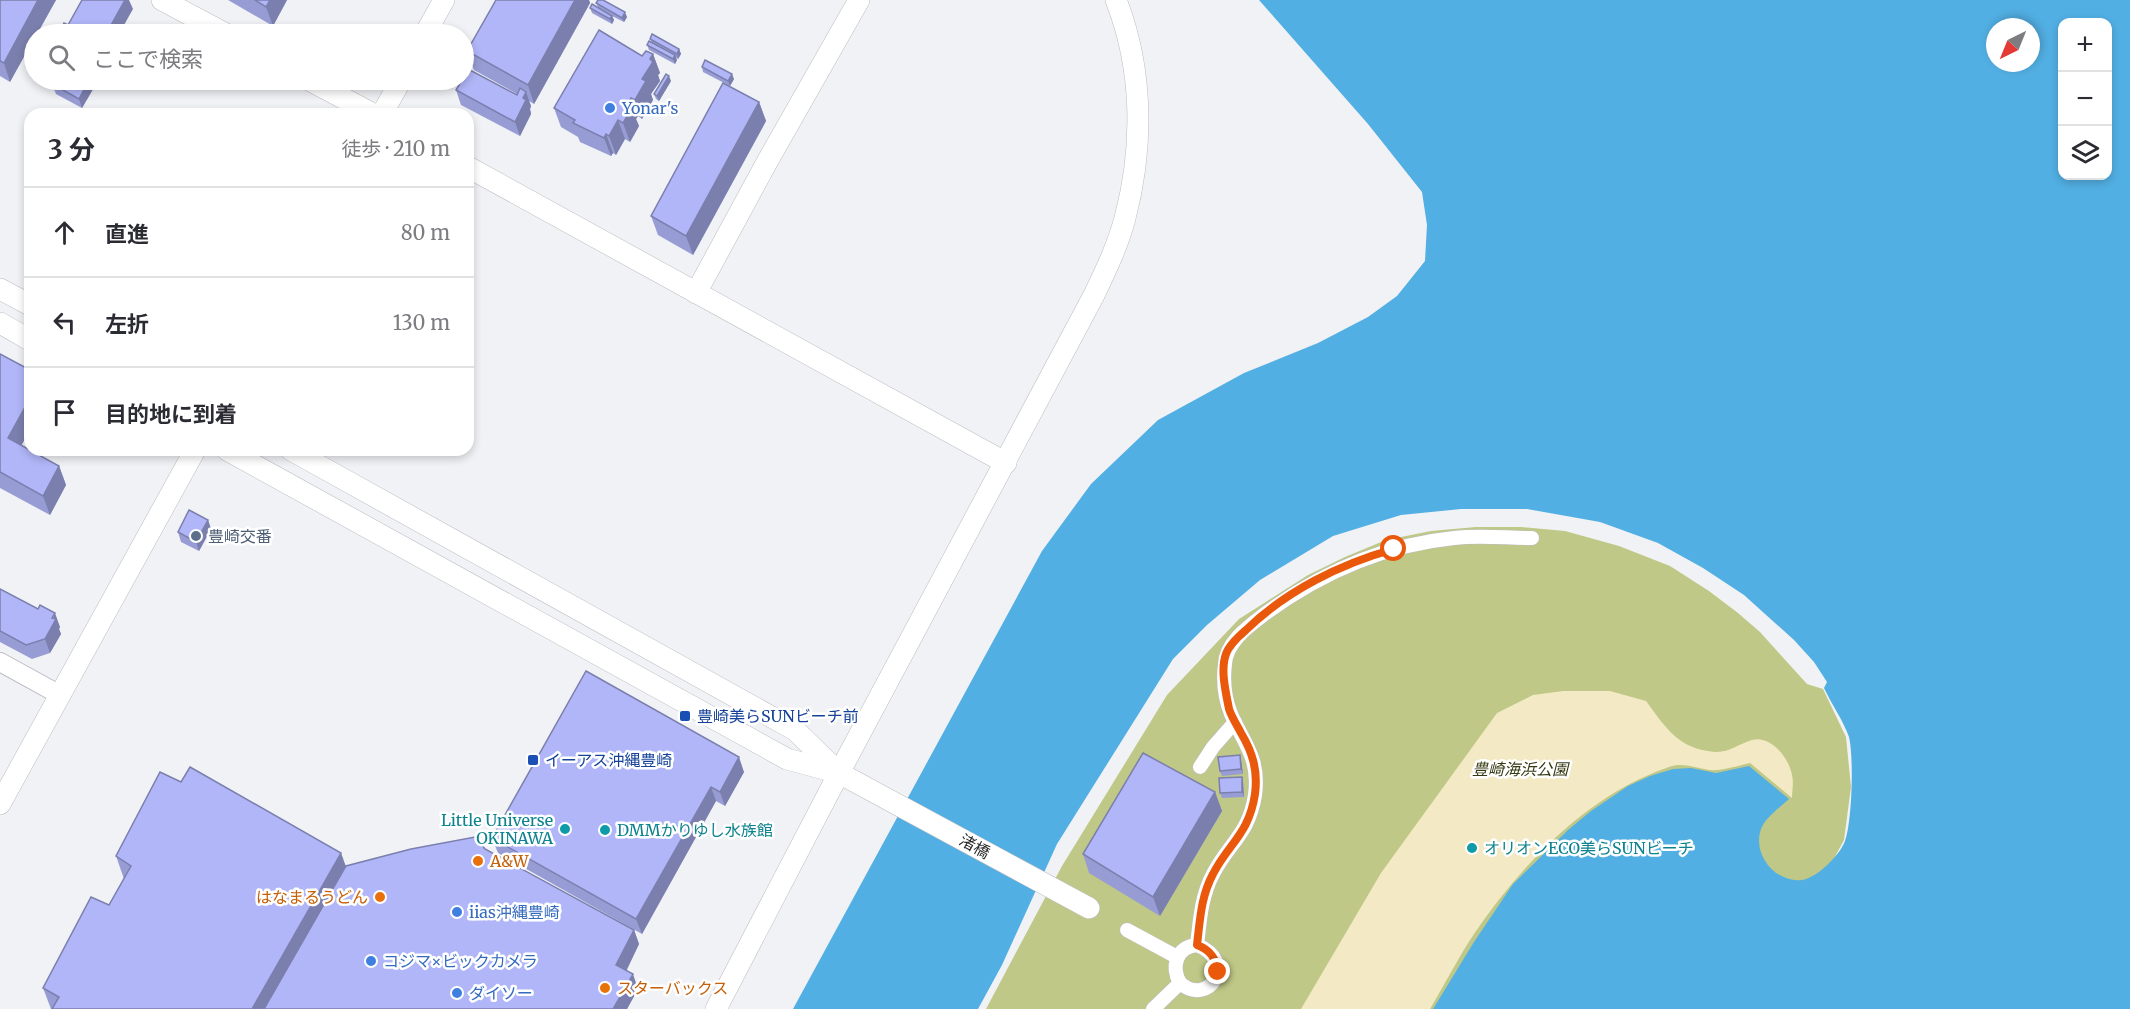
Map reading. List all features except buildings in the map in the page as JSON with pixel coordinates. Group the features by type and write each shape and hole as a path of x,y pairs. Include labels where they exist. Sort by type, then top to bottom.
{"street":[{"path":"162,0 207,24"},
{"path":"431,24 444,0"},
{"path":"696,293 767,162 860,0"},
{"path":"716,1009 1094,295 1125,220 1136,160 1139,120 1133,61 1116,0"},
{"path":"328,90 362,108"},
{"path":"385,108 395,90"},
{"path":"474,170 1006,463"},
{"path":"0,289 24,302"},
{"path":"0,323 24,337"},
{"path":"0,804 192,456"},
{"path":"238,456 787,759 839,773"},
{"path":"302,456 795,730 839,773"},
{"path":"1197,945 1202,904 1207,887 1214,872 1240,837 1250,817 1254,795 1256,775 1253,757 1230,711 1224,676 1226,654 1237,638 1253,623 1293,594 1335,571 1373,555 1424,542 1457,537 1532,538"},
{"path":"0,662 60,695"},
{"path":"1200,767 1218,740 1235,722"},
{"name":"渚橋","path":"839,773 1089,908"},
{"path":"1127,930 1177,957"},
{"path":"1192,945 1205,948 1213,956 1218,972 1216,980 1206,988 1199,990 1184,987 1174,969 1177,957 1192,945"},
{"path":"1153,1009 1180,983"}],"green space":[{"name":"豊崎海浜公園","path":"1476,527 1521,527 1565,531 1619,546 1670,566 1738,613 1760,632 1807,684 1823,689 1846,737 1851,787 1844,840 1753,1009 986,1009 1062,866 1167,695 1239,619 1308,575 1386,540 1431,531"}],"sand":[{"name":"オリオンECO美らSUNビーチ","path":"1563,691 1610,691 1646,701 1672,733 1697,749 1721,752 1752,740 1766,741 1778,749 1790,768 1793,778 1792,798 1750,763 1714,770 1684,765 1674,766 1639,779 1584,814 1535,858 1474,934 1430,1009 1301,1009 1381,873 1497,713 1533,695"}],"water":[{"path":"1259,0 2130,0 2130,1009 1433,1009 1513,884 1568,830 1628,786 1673,769 1691,768 1716,773 1749,766 1789,799 1766,821 1759,838 1763,857 1768,865 1783,877 1792,880 1802,880 1814,875 1838,853 1845,841 1851,805 1851,746 1844,725 1824,688 1827,682 1814,662 1794,640 1744,595 1703,568 1658,543 1600,522 1527,509 1461,509 1401,515 1333,536 1260,580 1207,625 1173,659 1057,844 1002,965 978,1009 793,1009 1042,551 1091,484 1158,420 1244,373 1318,343 1368,317 1397,296 1425,261 1427,225 1422,192 1368,124"}],"place":[{"name":"Yonar's","path":"610,108"},
{"name":"豊崎交番","path":"196,536"},
{"name":"豊崎美らSUNビーチ前","path":"685,716"},
{"name":"イーアス沖縄豊崎","path":"533,760"},
{"name":"Little Universe OKINAWA","path":"565,829"},
{"name":"DMMかりゆし水族館","path":"605,830"},
{"name":"オリオンECO美らSUNビーチ","path":"1472,848"},
{"name":"A&W","path":"478,861"},
{"name":"はなまるうどん","path":"380,897"},
{"name":"iias沖縄豊崎","path":"457,912"},
{"name":"コジマ×ビックカメラ","path":"371,961"},
{"name":"スターバックス","path":"605,988"},
{"name":"ダイソー","path":"457,993"}],"route":[{"path":"1218,972 1213,956 1205,948 1197,945 1202,904 1214,872 1240,837 1250,817 1256,775 1253,757 1230,711 1224,676 1226,654 1237,638 1253,623 1285,599 1335,571 1394,549"}]}
